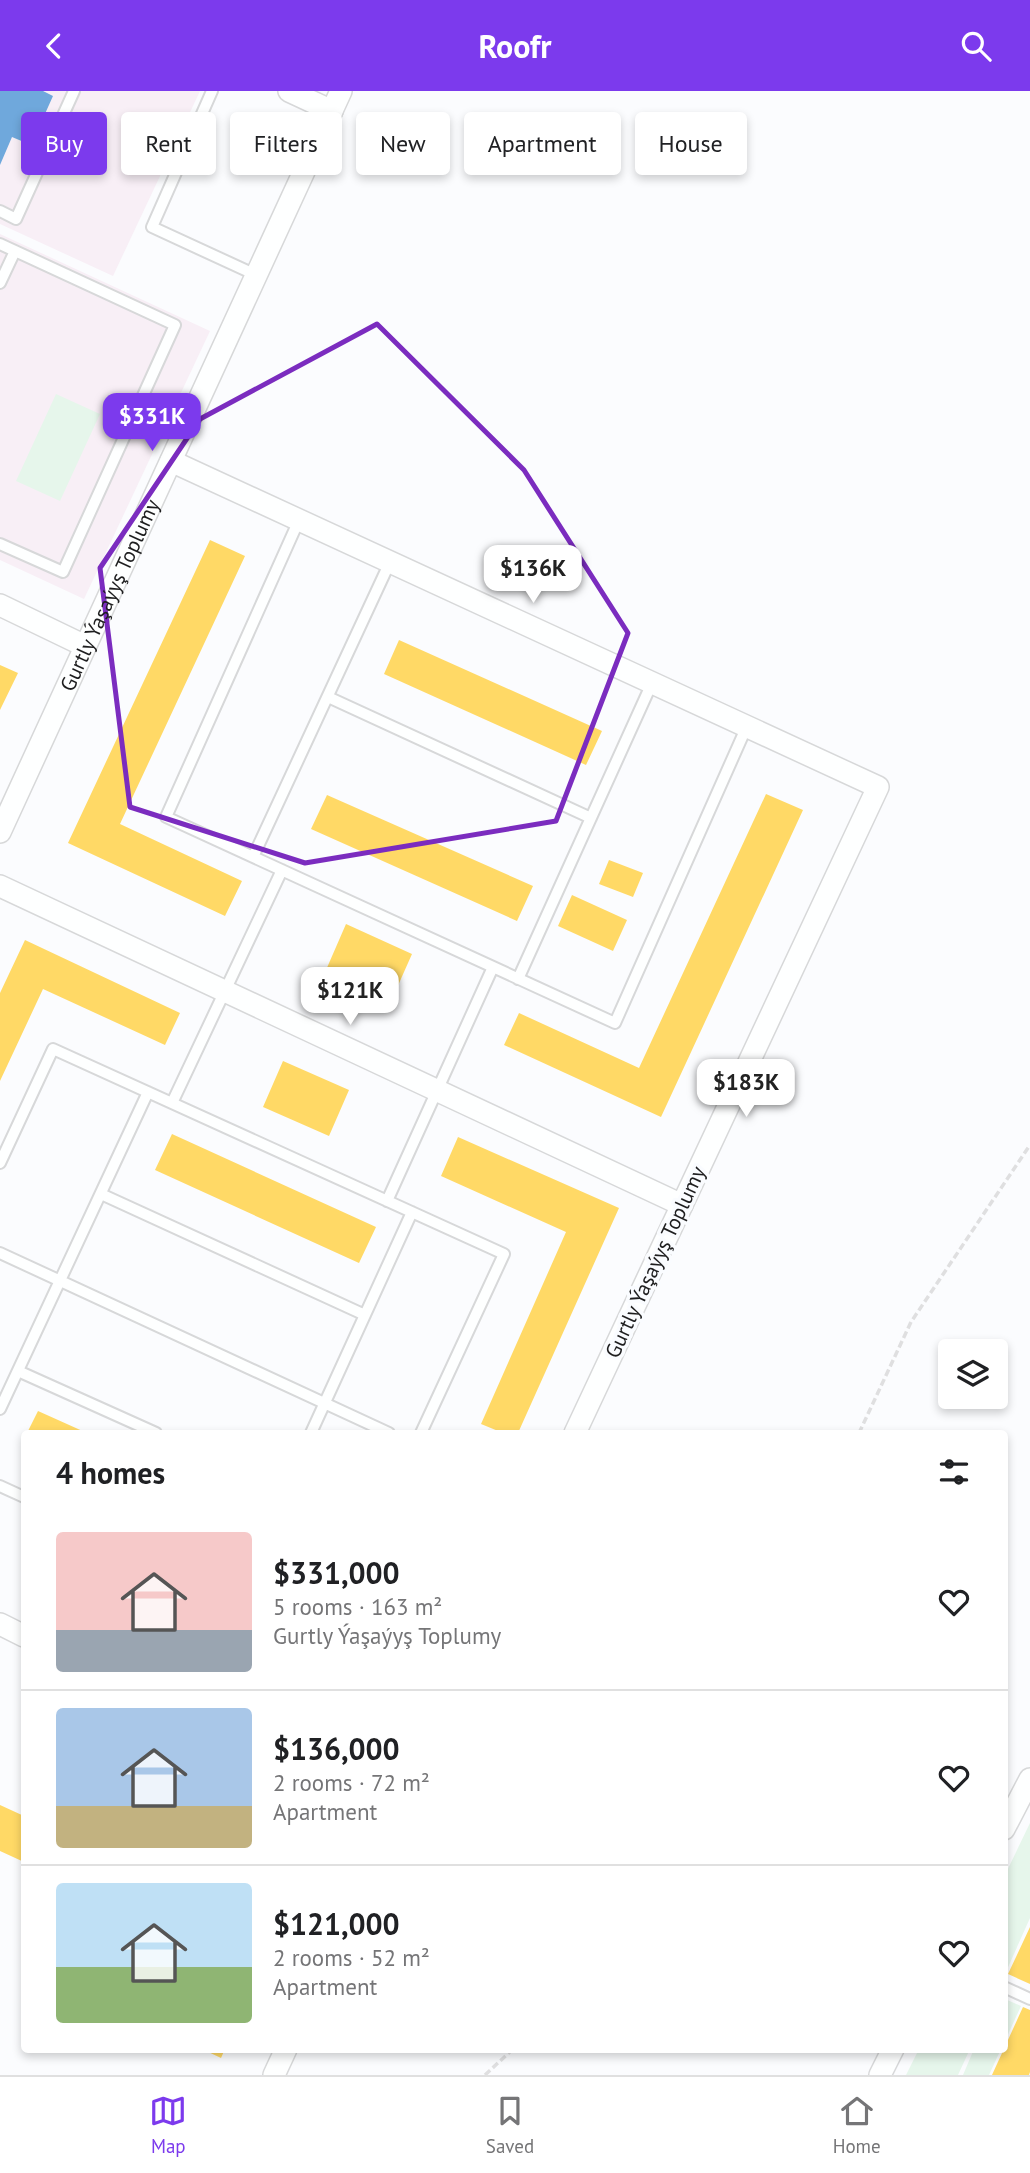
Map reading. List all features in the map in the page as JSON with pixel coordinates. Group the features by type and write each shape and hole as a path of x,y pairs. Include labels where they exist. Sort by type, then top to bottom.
{"street":[{"path":"289,91 332,111"},
{"name":"Gurtly Ýaşaýyş Toplumy","path":"0,832 341,91"},
{"path":"171,461 747,726"},
{"path":"0,605 85,646"},
{"name":"Gurtly Ýaşaýyş Toplumy","path":"576,1430 878,787 747,726"},
{"path":"0,886 682,1205"},
{"path":"0,1624 21,1634"},
{"path":"1008,1821 1030,1779"},
{"path":"274,2075 284,2053"},
{"path":"880,2075 890,2053"}],"lane":[{"path":"0,211 16,219 74,91"},
{"path":"212,91 152,227 256,275"},
{"path":"0,244 175,325 63,572 0,544"},
{"path":"0,283 15,251"},
{"path":"299,520 166,817 518,979 615,1023 747,726"},
{"path":"253,857 390,562"},
{"path":"518,979 652,683"},
{"path":"328,697 591,818"},
{"path":"173,1103 282,870"},
{"path":"387,1201 493,967"},
{"path":"0,1163 53,1049 504,1254 422,1430"},
{"path":"0,1409 148,1092"},
{"path":"101,1193 365,1315"},
{"path":"312,1430 412,1212"},
{"path":"0,1253 382,1430"},
{"path":"18,1371 149,1430"},
{"path":"0,1486 21,1496"},
{"path":"1008,1989 1030,1999"}],"path":[{"path":"860,1430 911,1322 1030,1145"},
{"path":"485,2075 509,2053"}],"highlighted area":[{"path":"377,324 524,470 628,633 556,821 305,863 130,807 100,568 200,419"}],"shaded area":[{"path":"0,91 200,91 190,112 121,112 121,175 160,175 113,276 0,224"},
{"path":"0,234 210,331 84,599 0,560"}],"green space":[{"path":"56,394 100,414 60,501 16,481"},
{"path":"1030,1823 1030,1918 1008,1967 1008,1869"},
{"path":"1008,2000 1021,2006 1008,2034"},
{"path":"917,2053 968,2053 958,2075 906,2075"},
{"path":"972,2053 999,2053 989,2075 963,2075"}],"building: Homes":[{"path":"210,540 245,556 120,824 242,881 225,916 68,843"},
{"path":"399,640 602,731 586,765 384,674"},
{"path":"0,665 18,673 0,710"},
{"path":"766,794 803,810 661,1117 504,1045 519,1013 639,1068"},
{"path":"327,795 533,886 517,921 311,829"},
{"path":"609,860 643,873 633,897 599,884"},
{"path":"572,895 627,920 613,951 558,926"},
{"path":"346,924 412,954 392,999 326,970"},
{"path":"25,940 180,1013 165,1045 43,989 0,1081 0,993"},
{"path":"283,1061 349,1090 329,1136 263,1107"},
{"path":"172,1134 376,1227 359,1263 155,1170"},
{"path":"458,1137 619,1208 519,1430 496,1430 481,1424 566,1232 441,1176"},
{"path":"38,1411 80,1430 28,1430"},
{"path":"0,1805 21,1815 21,1861 0,1851"},
{"path":"1030,1927 1030,1984 1008,1974"},
{"path":"1023,2007 1030,2010 1029,2075 992,2075 1002,2053 1008,2053 1008,2040"},
{"path":"210,2053 223,2053 221,2058"}],"building: Schools":[{"path":"0,91 43,91 53,96 46,112 21,112 21,141 12,137 0,165"}]}
